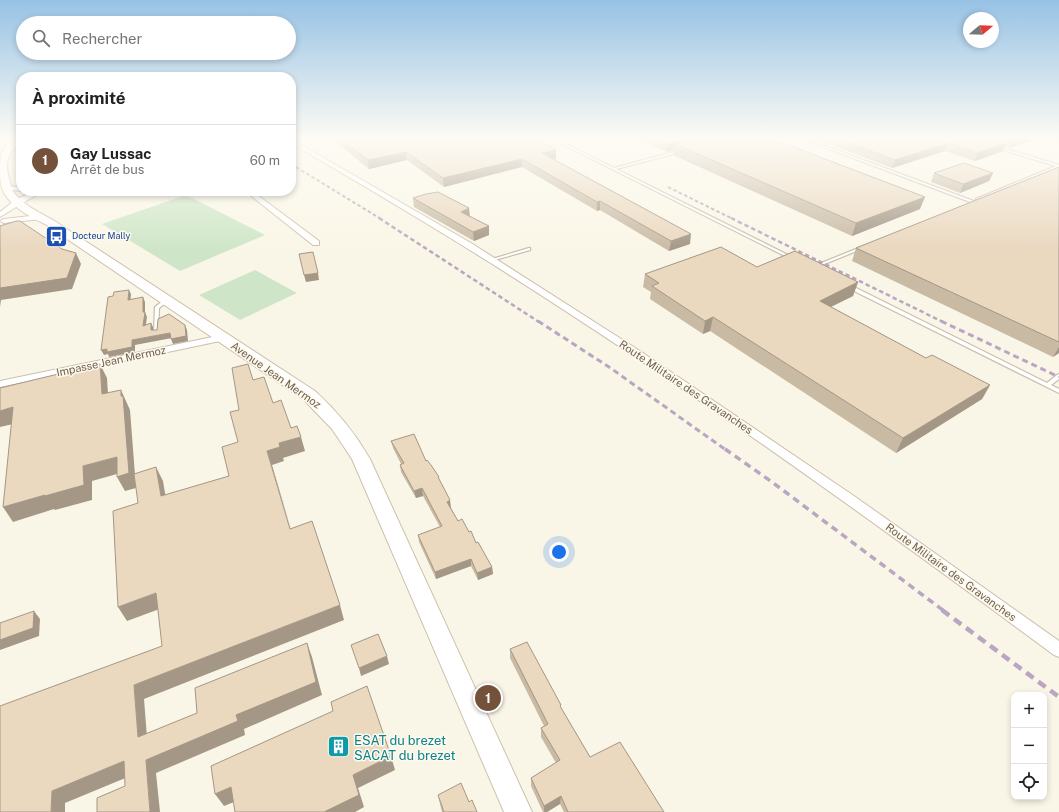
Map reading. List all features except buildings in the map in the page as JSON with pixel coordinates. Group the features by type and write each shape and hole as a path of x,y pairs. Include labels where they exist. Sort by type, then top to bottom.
{"main road":[{"path":"3,175 16,195"},
{"path":"16,196 21,203"},
{"name":"Avenue Jean Mermoz","path":"21,203 308,395 328,411 347,434 361,459 518,812"}],"street":[{"name":"Route Militaire des Gravanches","path":"348,175 491,260 666,372 823,481 1059,650"},
{"path":"1,220 21,203 21,196"},
{"path":"1,220 21,203 25,196"},
{"path":"1,220 21,203 33,196"},
{"path":"255,196 316,243"},
{"name":"Impasse Jean Mermoz","path":"0,384 222,338"}],"lane":[{"path":"625,175 798,261"},
{"path":"901,175 974,202"},
{"path":"966,204 1038,175"},
{"path":"819,272 812,268 865,246"},
{"path":"491,260 529,249"},
{"path":"848,286 1059,391"},
{"path":"156,333 157,307 166,301"},
{"path":"1048,385 1059,376"}],"green space":[{"path":"183,196 188,196 265,235 180,271 102,224"},
{"path":"255,270 297,293 240,320 199,295"}],"railway":[{"path":"309,175 381,219"},
{"path":"668,187 733,219"},
{"path":"379,218 539,322"},
{"path":"731,218 943,322"},
{"path":"538,321 609,367 726,450"},
{"path":"941,321 1059,377"},
{"path":"725,449 772,482 944,611"},
{"path":"942,610 1059,697"}],"place":[{"name":"Docteur Mally","path":"57,236"},
{"name":"Gay Lussac","path":"488,698"},
{"name":"ESAT du brezet SACAT du brezet","path":"338,747"}]}
